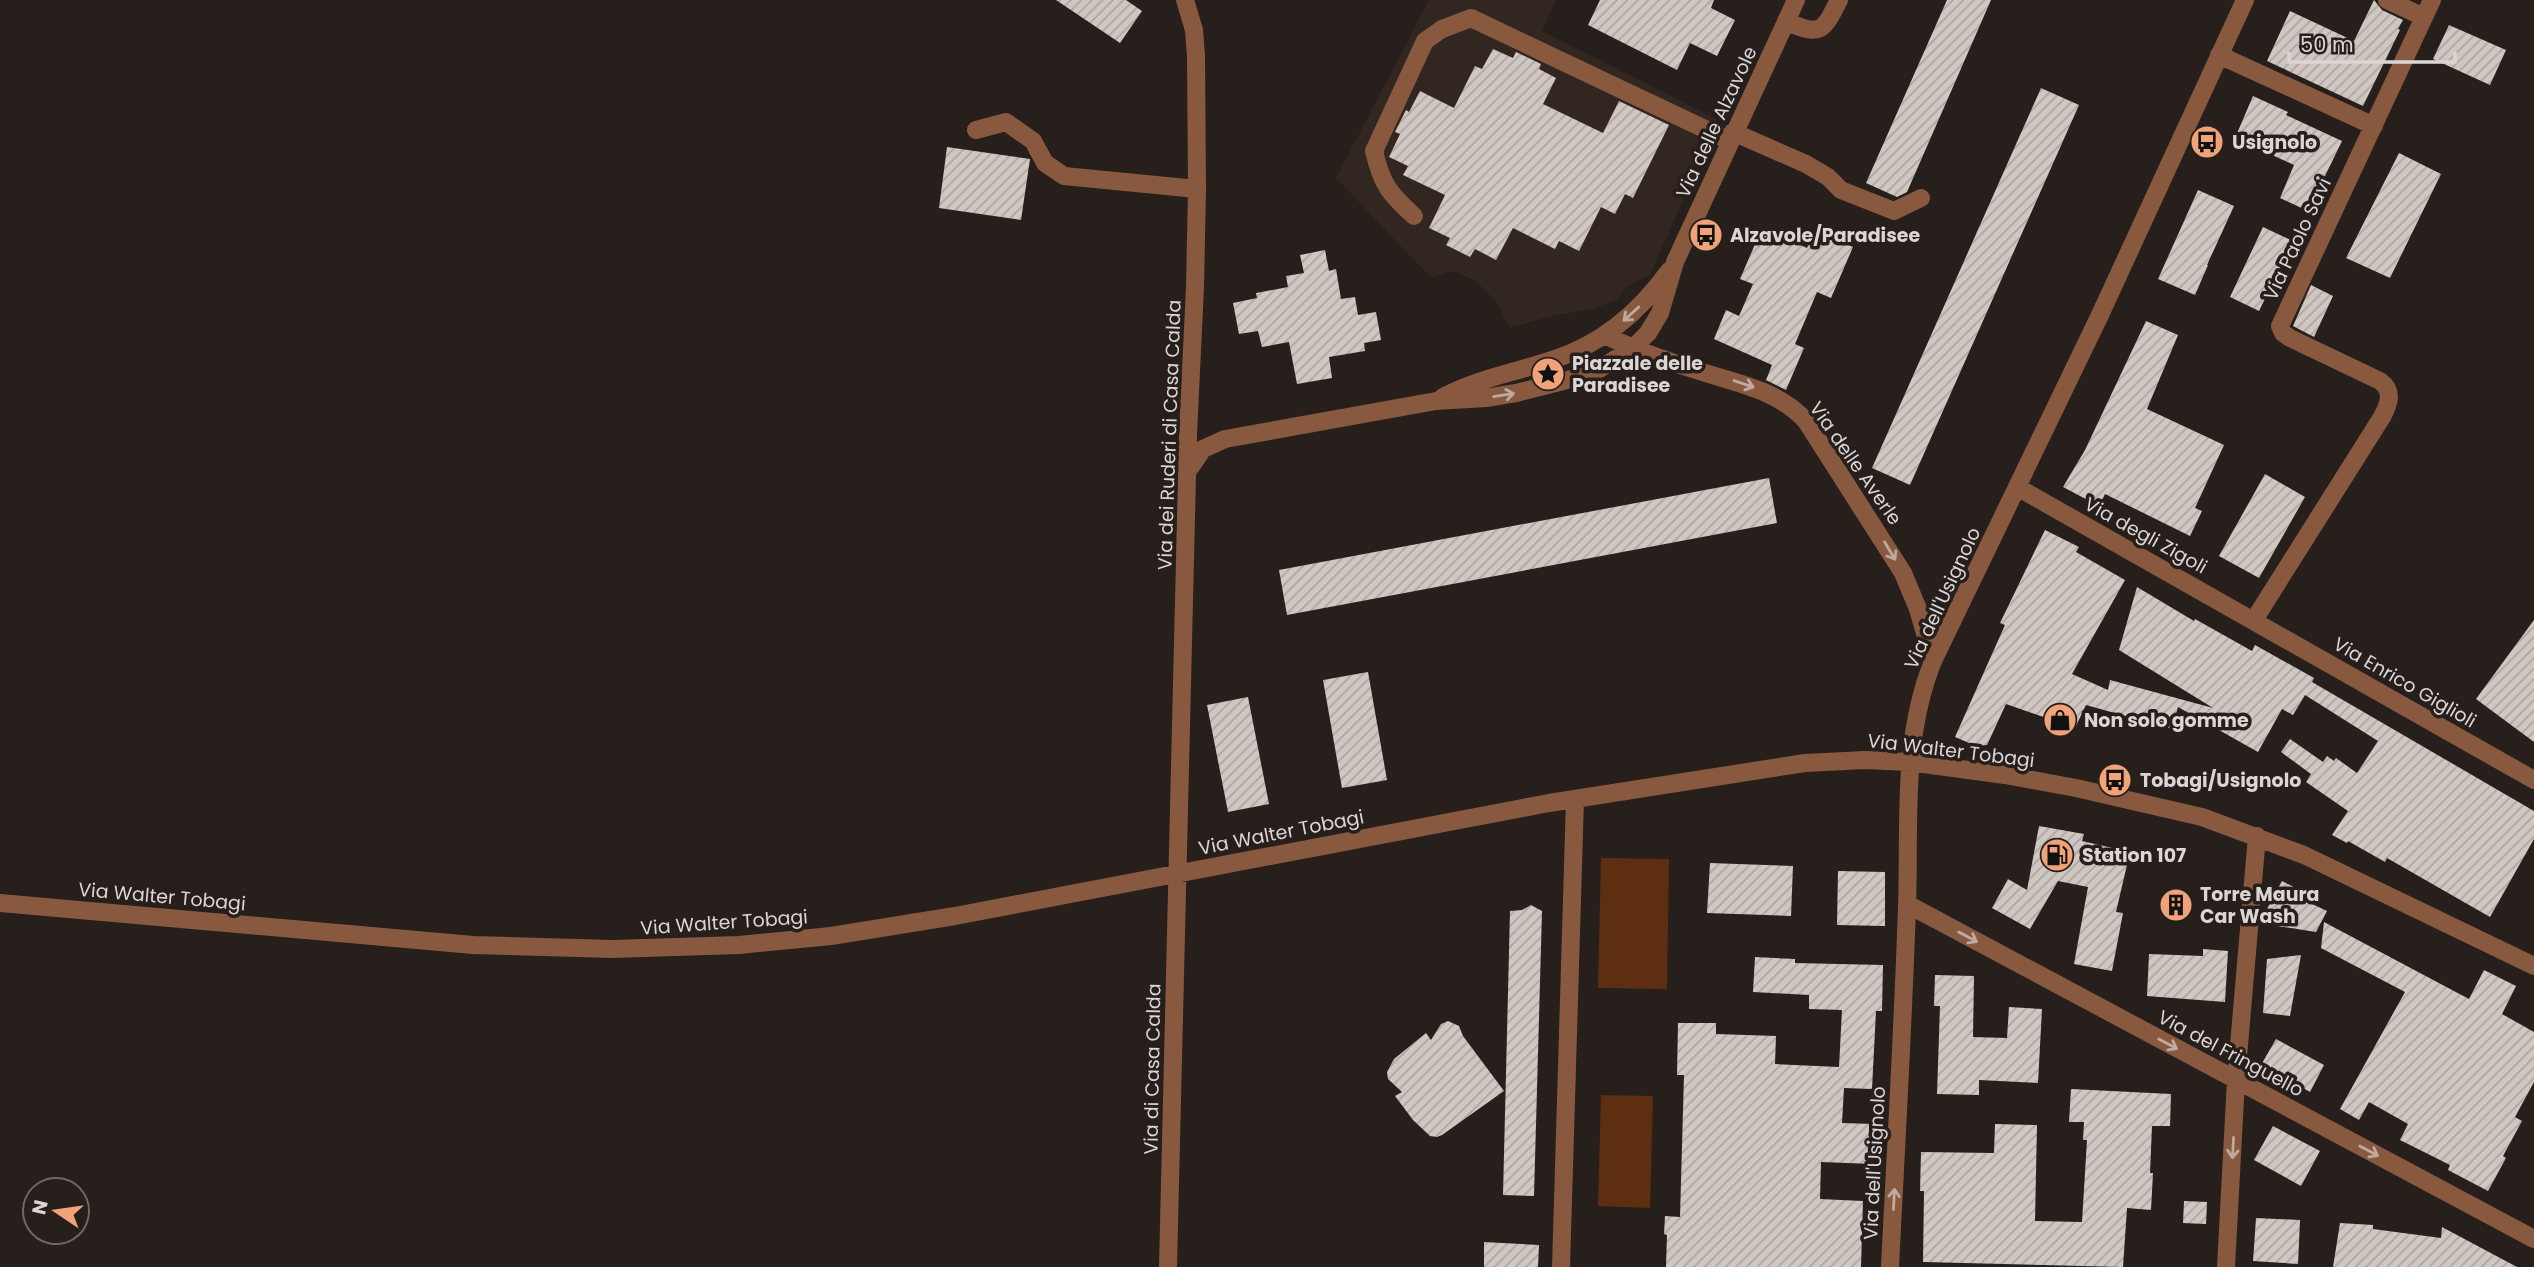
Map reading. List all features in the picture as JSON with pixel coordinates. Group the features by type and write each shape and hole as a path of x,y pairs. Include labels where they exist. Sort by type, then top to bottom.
{"street":[{"name":"Via dei Ruderi di Casa Calda","path":"1178,873 1187,472 1197,189 1196,56 1194,30 1185,0"},
{"name":"Via delle Alzavole","path":"1675,262 1796,0"},
{"path":"1786,21 1804,29 1820,30 1839,0"},
{"name":"Via dell'Usignolo","path":"1890,1267 1907,904 1909,762 1920,701 1933,661 2100,315 2245,0"},
{"path":"2387,0 2424,17"},
{"name":"Via Paolo Savi","path":"2254,620 2382,417 2390,398 2389,391 2380,381 2290,338 2280,329 2432,0"},
{"path":"1414,216 1390,194 1379,171 1374,151 1425,41 1442,29 1471,18 1731,136 1806,164 1828,177 1841,190 1868,202 1894,211 1921,198"},
{"path":"2219,55 2374,127"},
{"path":"975,130 1006,122 1033,141 1045,163 1064,176 1197,189"},
{"path":"1436,401 1480,380 1572,353 1605,335 1643,303 1675,262"},
{"path":"1187,472 1203,449 1226,439 1436,401 1502,396 1586,376 1605,368 1632,349 1655,322 1675,262"},
{"name":"Via delle Averle","path":"1605,335 1632,349 1751,387 1778,399 1799,413 1903,573 1918,609 1933,661"},
{"name":"Via degli Zigoli","path":"2017,486 2254,620"},
{"name":"Via Enrico Giglioli","path":"2254,620 2534,780"},
{"name":"Via Walter Tobagi","path":"0,903 473,945 650,949 758,944 854,933 955,916 1575,799 1805,764 1851,760 1909,762 2076,788 2202,817 2257,836 2334,869 2534,966"},
{"path":"1561,1267 1575,799"},
{"path":"2227,1267 2236,1080 2257,836"},
{"name":"Via di Casa Calda","path":"1168,1267 1178,873"},
{"name":"Via del Fringuello","path":"1907,904 2534,1239"}],"shaded area":[{"path":"1429,0 1556,0 1542,31 1718,120 1650,275 1628,286 1616,300 1592,309 1552,316 1510,328 1495,300 1476,281 1453,271 1431,278 1336,178"},
{"path":"1601,858 1669,859 1667,989 1598,988"},
{"path":"1601,1095 1653,1096 1650,1208 1598,1206"}],"building":[{"path":"1056,0 1126,0 1142,11 1120,43"},
{"path":"1600,0 1714,0 1711,8 1735,20 1717,56 1690,43 1677,70 1588,25"},
{"path":"1947,0 1991,0 1907,192 1897,197 1866,183"},
{"path":"2374,0 2382,10 2403,20 2363,106 2267,61 2290,11 2354,41"},
{"path":"2449,25 2506,50 2490,85 2433,59"},
{"path":"1493,49 1513,58 1516,52 1541,64 1539,69 1556,78 1543,104 1603,133 1619,101 1669,125 1633,198 1625,194 1615,214 1601,207 1579,251 1559,241 1555,249 1513,228 1496,260 1475,249 1470,257 1446,245 1450,238 1429,228 1445,195 1403,175 1408,166 1389,157 1400,134 1395,132 1420,91 1454,108 1475,66 1482,69"},
{"path":"2041,88 2079,105 1910,485 1872,468"},
{"path":"2253,96 2342,141 2308,211 2280,198 2294,165 2235,138"},
{"path":"947,147 1030,159 1021,220 939,208"},
{"path":"2399,153 2441,174 2390,278 2346,258"},
{"path":"2198,190 2234,206 2195,295 2158,279"},
{"path":"2263,227 2293,241 2259,311 2230,297"},
{"path":"1762,228 1807,248 1815,230 1853,247 1831,298 1817,292 1795,344 1804,348 1786,390 1766,380 1772,365 1714,339 1726,310 1739,316 1753,284 1740,279"},
{"path":"1325,250 1329,271 1336,269 1341,299 1355,297 1358,315 1376,312 1381,340 1364,343 1365,351 1329,357 1332,378 1297,384 1289,342 1262,347 1258,331 1239,334 1233,303 1257,298 1256,293 1288,287 1286,276 1304,273 1300,255"},
{"path":"2311,285 2333,296 2314,337 2293,326"},
{"path":"2146,321 2178,335 2147,409 2224,445 2195,508 2202,511 2190,536 2105,494 2099,506 2063,487 2085,450"},
{"path":"2265,474 2305,497 2259,578 2219,556"},
{"path":"1769,478 1777,523 1287,615 1279,570"},
{"path":"2045,530 2079,547 2076,552 2125,580 2072,674 2108,690 2110,680 2213,708 2119,650 2137,587 2252,651 2255,645 2314,678 2312,682 2534,811 2534,839 2490,917 2387,858 2385,862 2332,835 2348,811 2306,782 2311,774 2281,752 2290,739 2323,762 2327,756 2334,761 2336,758 2357,773 2378,741 2305,695 2293,715 2282,709 2258,752 2178,707 2172,729 2086,705 2075,728 2006,704 1987,745 1976,746 1955,737 2005,625 2000,623"},
{"path":"2534,620 2534,742 2476,699"},
{"path":"1368,672 1387,780 1342,788 1323,680"},
{"path":"1248,697 1269,804 1228,812 1207,705"},
{"path":"2039,826 2084,834 2082,841 2130,852 2116,912 2123,913 2112,971 2074,964 2088,887 2058,881 2030,929 1992,908 2008,879 2027,890"},
{"path":"1710,863 1793,866 1791,916 1707,913"},
{"path":"1838,871 1885,872 1885,926 1837,925"},
{"path":"2282,881 2313,897 2310,903 2327,911 2316,932 2271,925 2277,915 2267,909"},
{"path":"1531,905 1542,911 1534,1196 1503,1195 1510,911 1522,910"},
{"path":"2324,922 2469,999 2484,970 2516,986 2502,1014 2534,1032 2534,1082 2515,1117 2522,1121 2488,1191 2448,1170 2450,1165 2400,1140 2408,1124 2369,1102 2359,1120 2340,1109 2405,992 2321,948"},
{"path":"2203,949 2228,951 2225,1002 2147,996 2149,954 2203,956"},
{"path":"2301,955 2290,1016 2263,1013 2267,959"},
{"path":"1755,957 1795,959 1795,963 1883,965 1882,1011 1876,1011 1872,1089 1844,1088 1842,1123 1874,1124 1873,1164 1821,1162 1820,1199 1863,1201 1861,1267 1666,1267 1665,1216 1680,1217 1684,1075 1677,1075 1678,1023 1716,1023 1716,1034 1776,1036 1775,1064 1839,1067 1842,1010 1809,1009 1809,995 1753,992"},
{"path":"1935,975 1974,976 1973,1037 2007,1038 2009,1007 2042,1009 2038,1083 1979,1080 1979,1095 1937,1094 1940,1006 1934,1006"},
{"path":"1448,1021 1459,1026 1463,1036 1504,1091 1437,1137 1430,1136 1413,1120 1395,1096 1402,1092 1388,1079 1387,1072 1394,1059 1426,1033 1431,1040 1441,1024"},
{"path":"2276,1039 2324,1065 2310,1092 2261,1065"},
{"path":"2071,1089 2171,1094 2170,1126 2152,1126 2151,1210 2127,1208 2123,1267 1923,1262 1924,1191 1920,1191 1921,1152 1994,1153 1995,1124 2037,1125 2035,1221 2082,1222 2087,1140 2083,1140 2084,1122 2069,1122"},
{"path":"2273,1126 2320,1151 2301,1186 2254,1160"},
{"path":"2184,1201 2207,1202 2206,1224 2183,1223"},
{"path":"2256,1218 2300,1220 2298,1264 2253,1261"},
{"path":"2340,1223 2373,1225 2373,1229 2441,1238 2442,1227 2517,1267 2333,1267"},
{"path":"1484,1242 1539,1245 1538,1267 1484,1267"}],"place":[{"name":"Usignolo","path":"2207,142"},
{"name":"Alzavole/Paradisee","path":"1706,235"},
{"name":"Piazzale delle Paradisee","path":"1548,374"},
{"name":"Non solo gomme","path":"2060,720"},
{"name":"Tobagi/Usignolo","path":"2115,780"},
{"name":"Station 107","path":"2057,855"},
{"name":"Torre Maura Car Wash","path":"2176,905"}]}
